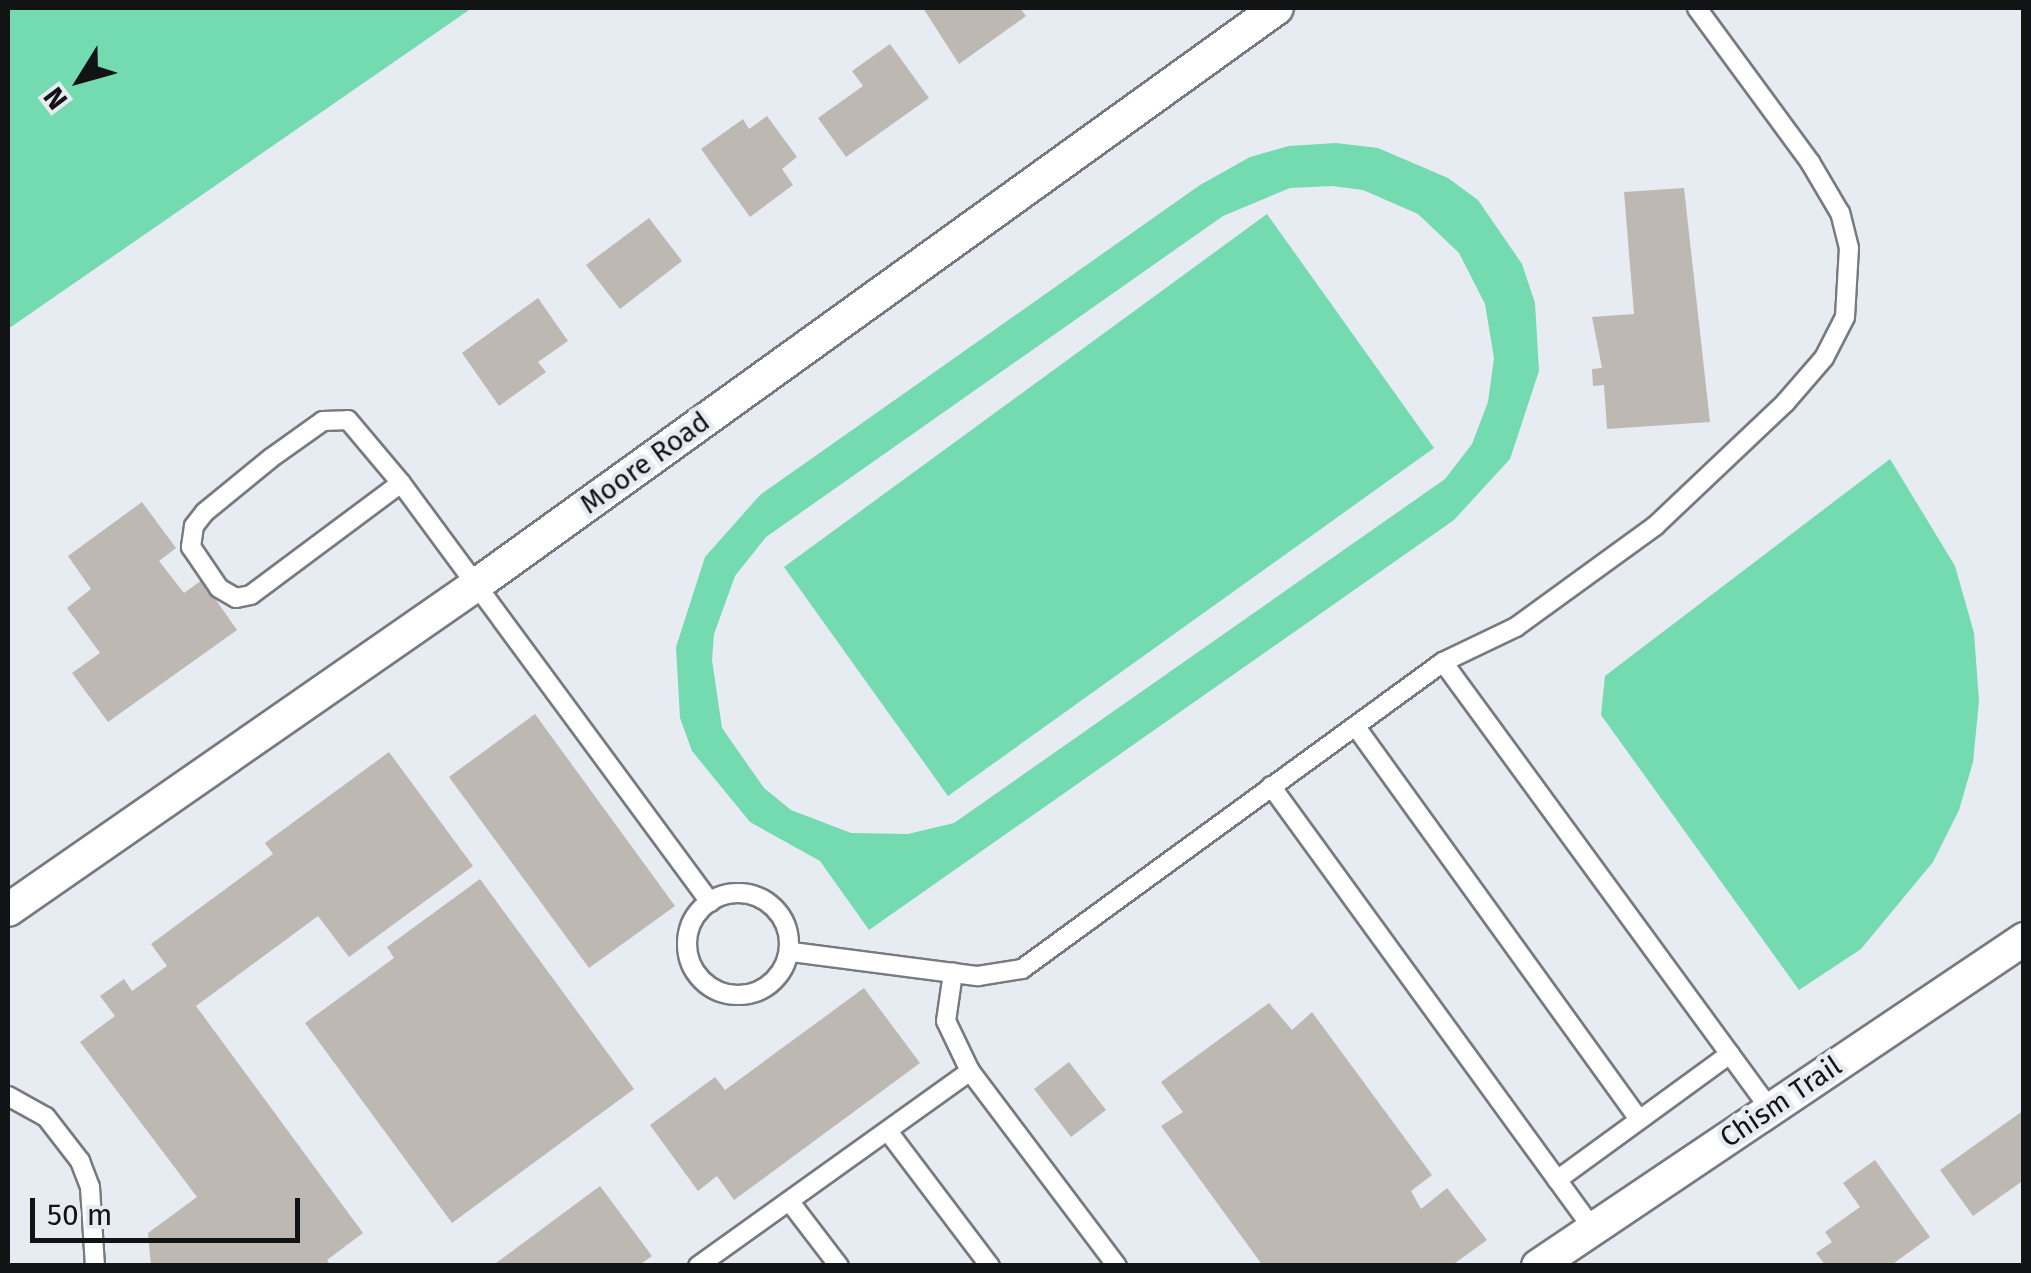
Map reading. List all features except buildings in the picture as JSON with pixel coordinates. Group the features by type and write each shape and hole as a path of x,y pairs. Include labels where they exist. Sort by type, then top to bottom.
{"street":[{"name":"Moore Road","path":"8,910 476,585 1278,8"},
{"name":"Chism Trail","path":"1538,1266 2024,938"}],"lane":[{"path":"792,952 953,973 1002,975 1039,959 1443,662 1516,627 1654,526 1785,402 1824,358 1845,317 1851,282 1840,213 1697,8"},
{"path":"401,483 251,595 236,598 219,588 191,547 194,526 205,512 323,421 348,420 401,483 710,902"},
{"path":"1443,662 1770,1109"},
{"path":"1356,727 1639,1120"},
{"path":"1271,786 1593,1229"},
{"path":"734,892 754,895 786,928 792,952 761,991 735,995 711,988 695,970 687,947 689,927 710,902 734,892"},
{"path":"953,973 946,1020 970,1071 1118,1266"},
{"path":"1557,1180 1730,1054"},
{"path":"698,1266 890,1134 970,1071"},
{"path":"8,1096 46,1117 80,1161 90,1187 95,1266"},
{"path":"890,1134 990,1266"},
{"path":"790,1202 839,1266"}],"green space":[{"path":"8,8 472,8 8,329"},
{"path":"1336,143 1378,148 1448,178 1478,200 1522,264 1535,303 1539,371 1510,459 1454,520 869,930 820,861 750,822 692,751 680,718 676,647 705,557 760,495 1200,185 1250,157 1289,146","holes":["1332,186 1363,190 1418,214 1459,253 1485,304 1494,358 1488,402 1472,444 1445,479 954,823 908,834 851,833 791,810 764,788 722,728 712,660 714,634 735,576 766,537 1223,216 1290,188"]},
{"path":"1267,214 1434,448 948,796 784,567"},
{"path":"1890,459 1955,566 1974,633 1979,701 1973,762 1959,810 1933,862 1861,949 1799,990 1601,715 1605,676"}]}
